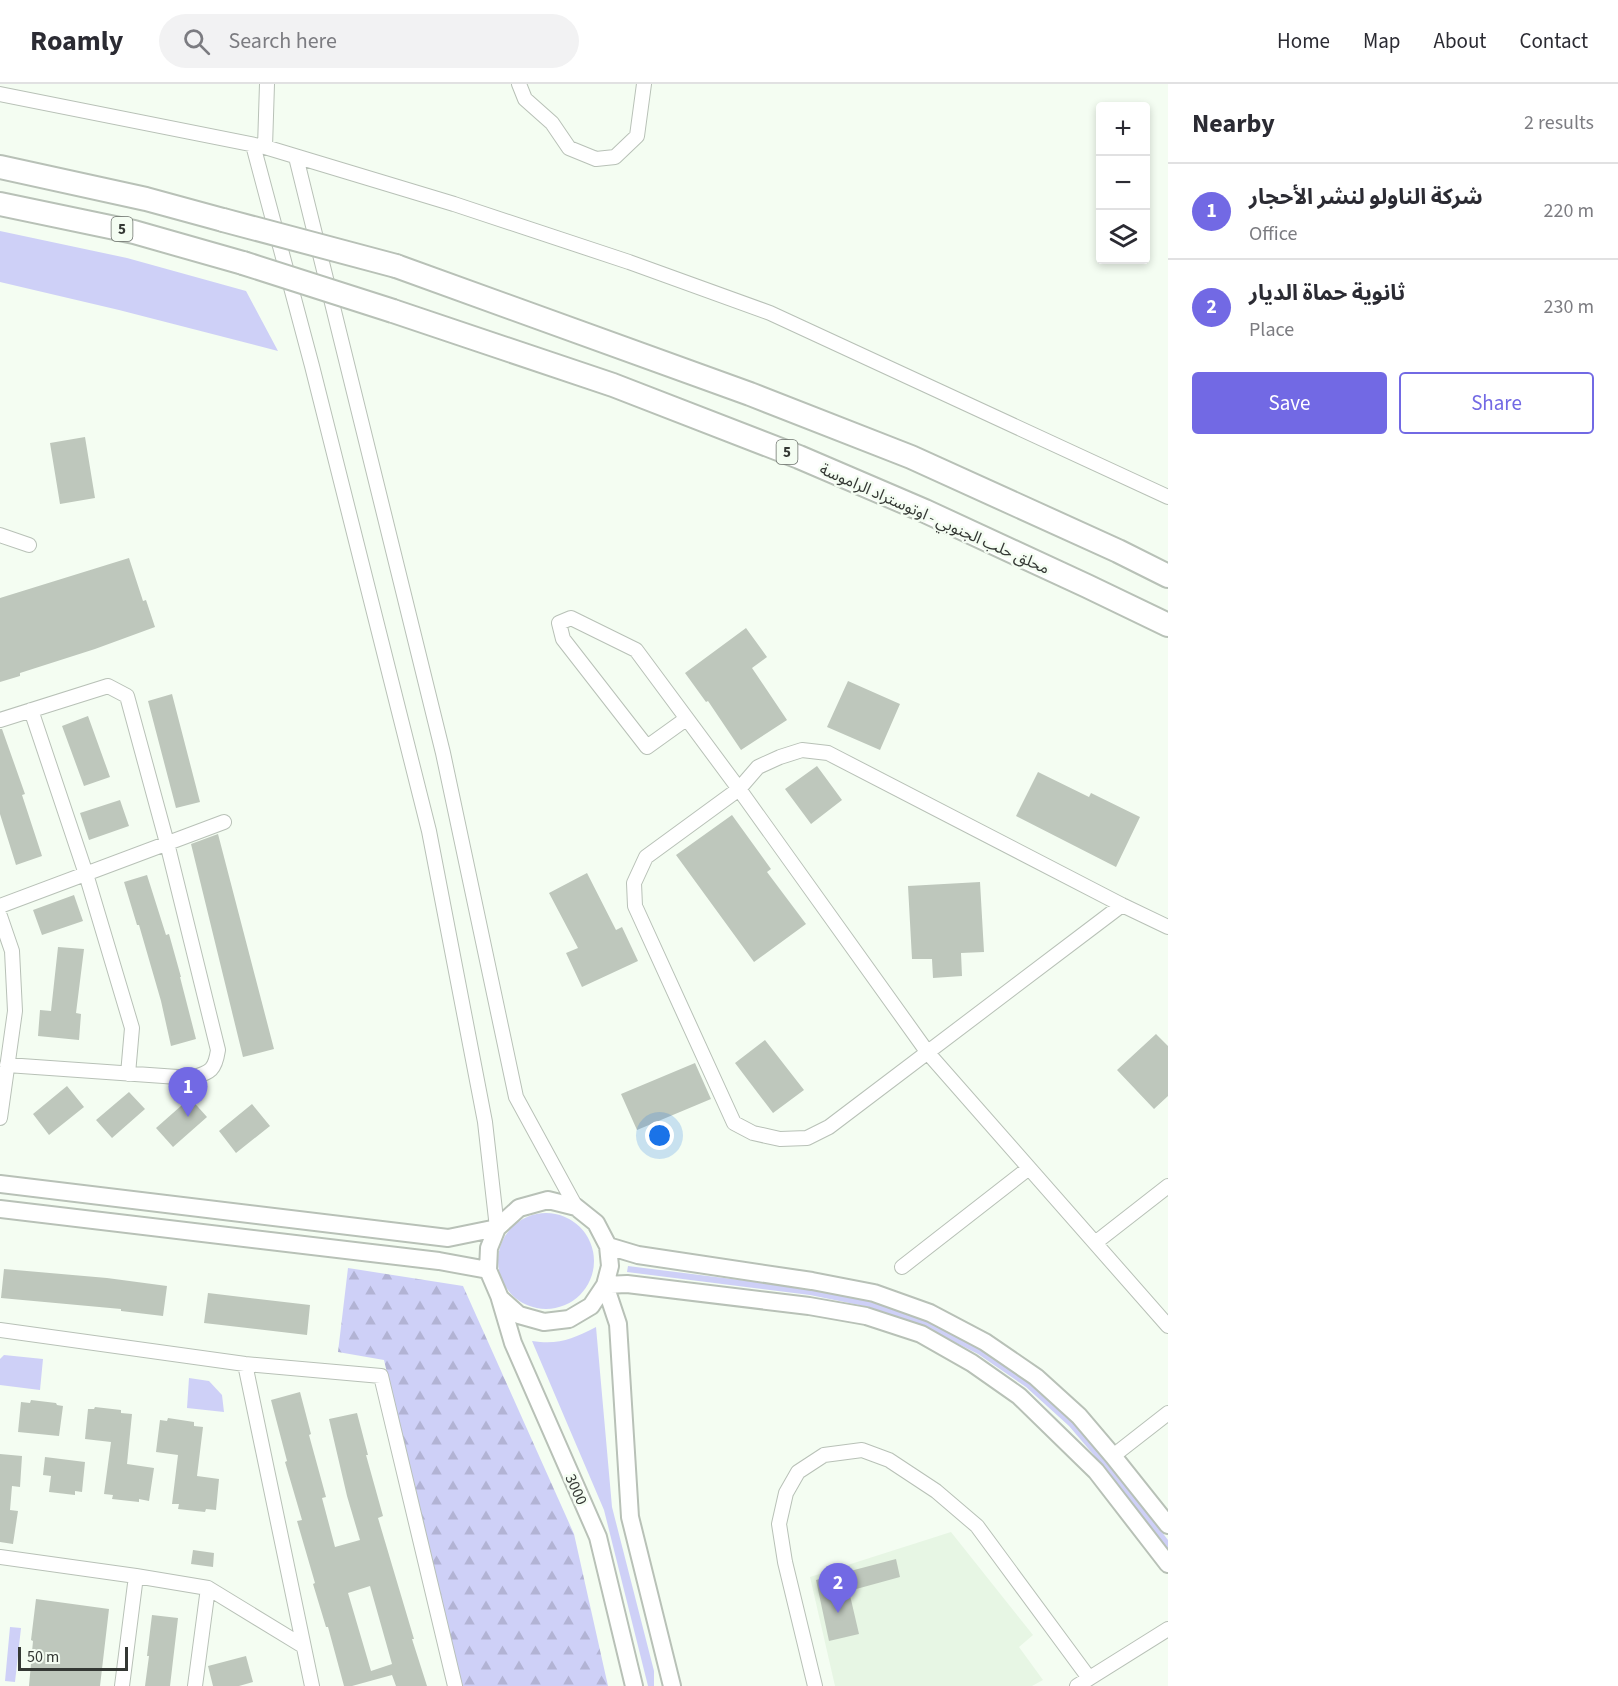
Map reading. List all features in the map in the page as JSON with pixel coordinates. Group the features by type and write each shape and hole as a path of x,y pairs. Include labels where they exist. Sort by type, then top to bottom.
{"highway":[{"name":"5","path":"0,167 146,199 396,266 750,394 911,457 1168,576"},
{"name":"محلق حلب الجنوبي - اوتوستراد الراموسة","path":"0,204 134,232 243,263 613,385 799,457 925,511 1168,625"}],"street":[{"path":"267,84 259,146 429,831 484,1122 497,1228"},
{"path":"519,84 525,99 552,123 568,148 596,159 615,157 637,136 644,84"},
{"path":"0,94 259,146 487,215 629,262 770,313 1168,497"},
{"path":"296,157 443,753 516,1097 576,1207 596,1223 608,1246 610,1266 605,1285 591,1306 569,1319 544,1322 519,1315 500,1298 488,1269 489,1248 497,1228 519,1208 529,1205 548,1200 576,1207"},
{"path":"0,535 30,545"},
{"path":"686,719 646,747 563,639 559,622 571,618 636,650 739,789 928,1053 1168,1326"},
{"path":"0,720 108,686 127,696 167,843 218,1050 216,1065 207,1074 192,1078 7,1065"},
{"path":"31,710 86,874 132,1028 128,1074"},
{"path":"1122,905 829,1127 807,1138 780,1139 753,1133 734,1123 635,906 634,882 646,857 739,789 758,767 780,756 802,750 828,753 1168,927"},
{"path":"0,906 224,822"},
{"path":"0,916 12,951 15,1011 0,1118"},
{"path":"902,1267 1029,1168"},
{"path":"0,1184 448,1238 497,1228"},
{"path":"1095,1243 1168,1186"},
{"path":"0,1209 439,1261 488,1269"},
{"path":"608,1246 638,1255 812,1281 874,1293 930,1313 985,1342 1036,1377 1078,1416 1168,1525"},
{"path":"605,1285 627,1284 809,1306 866,1316 921,1334 972,1363 1019,1396 1096,1471 1168,1564"},
{"path":"605,1285 618,1324 630,1516 672,1686"},
{"name":"3000","path":"500,1298 513,1343 598,1537 634,1686"},
{"path":"0,1330 245,1364 381,1376 455,1686"},
{"path":"245,1364 312,1686"},
{"path":"1113,1456 1168,1413"},
{"path":"815,1686 785,1562 779,1524 786,1493 798,1472 824,1455 862,1450 889,1460 927,1485 977,1526 1089,1678"},
{"path":"0,1557 208,1588 303,1646"},
{"path":"122,1686 135,1576"},
{"path":"195,1686 208,1588"},
{"path":"1077,1686 1168,1629"}],"shaded area":[{"path":"951,1532 1033,1635 1019,1647 1043,1680 1032,1686 835,1686 810,1577"}],"green space":[{"path":"0,231 127,258 246,291 278,351 0,282"},
{"path":"546,1213 564,1216 580,1227 591,1243 594,1261 591,1279 580,1295 564,1306 546,1309 528,1306 512,1295 501,1279 498,1261 501,1243 512,1227 528,1216"},
{"path":"628,1266 811,1289 871,1302 927,1321 980,1349 1030,1382 1073,1422 1098,1450 1168,1540 1168,1550 1069,1426 1026,1387 978,1354 925,1327 869,1307 810,1295 627,1272"},
{"path":"348,1268 463,1286 574,1534 608,1686 461,1686 384,1360 338,1352"},
{"path":"596,1327 612,1507 654,1671 654,1686 648,1686 604,1510 532,1341 565,1340"},
{"path":"4,1355 43,1359 40,1390 0,1385 0,1359"},
{"path":"189,1378 209,1381 222,1395 224,1412 187,1408"},
{"path":"10,1627 21,1628 15,1682 5,1681"}],"building":[{"path":"85,437 95,498 60,504 50,443"},
{"path":"129,558 143,601 146,600 155,627 0,682 0,598"},
{"path":"746,628 767,657 752,668 787,720 741,750 708,701 706,702 685,673"},
{"path":"848,681 900,704 880,750 827,727"},
{"path":"172,694 200,802 176,808 148,701"},
{"path":"88,716 110,777 84,786 62,726"},
{"path":"0,729 2,729 25,794 22,795 42,856 16,865 0,814"},
{"path":"817,766 842,800 811,824 785,789"},
{"path":"1038,772 1089,797 1091,793 1140,817 1116,867 1016,816"},
{"path":"120,800 129,826 89,840 80,813"},
{"path":"732,815 771,869 767,872 806,924 754,962 676,855"},
{"path":"218,834 274,1049 243,1057 191,844"},
{"path":"587,873 616,930 622,927 638,961 582,987 566,953 578,948 549,893"},
{"path":"147,875 166,935 169,934 196,1039 171,1046 161,1001 124,882"},
{"path":"980,882 984,952 961,953 962,976 933,978 932,959 912,959 908,886"},
{"path":"74,895 83,921 42,935 33,910"},
{"path":"58,947 84,949 76,1013 81,1014 79,1040 38,1036 40,1010 51,1011"},
{"path":"1156,1034 1168,1046 1168,1096 1154,1109 1117,1070"},
{"path":"765,1040 804,1090 773,1113 735,1063"},
{"path":"695,1063 711,1099 637,1130 621,1094"},
{"path":"67,1086 84,1107 49,1135 33,1114"},
{"path":"129,1092 145,1109 112,1138 96,1120"},
{"path":"190,1098 207,1117 173,1147 156,1128"},
{"path":"252,1104 270,1126 236,1153 219,1131"},
{"path":"4,1269 167,1286 163,1316 121,1311 121,1309 1,1298"},
{"path":"208,1293 310,1305 307,1335 204,1323"},
{"path":"300,1392 326,1497 322,1498 335,1547 360,1540 329,1419 357,1413 383,1516 378,1518 427,1686 396,1686 392,1675 344,1686 328,1627 326,1627 313,1584 315,1583 297,1521 302,1520 285,1462 287,1461 271,1400","holes":["370,1586 392,1664 371,1671 348,1593"]},
{"path":"31,1400 63,1406 59,1436 18,1432 21,1402 30,1403"},
{"path":"95,1407 121,1410 121,1413 132,1414 127,1464 154,1468 149,1501 112,1499 113,1495 104,1494 111,1442 85,1439 88,1409"},
{"path":"168,1418 194,1422 194,1426 203,1427 197,1476 219,1479 216,1510 206,1509 205,1512 178,1509 179,1504 172,1504 178,1455 156,1452 160,1420 167,1421"},
{"path":"0,1454 22,1456 20,1487 12,1486 10,1510 18,1511 13,1544 0,1542"},
{"path":"45,1457 85,1462 82,1492 75,1491 75,1495 49,1492 51,1476 43,1475"},
{"path":"193,1550 214,1553 213,1567 191,1564"},
{"path":"896,1559 900,1577 849,1591 859,1634 829,1641 816,1580"},
{"path":"36,1599 109,1609 100,1686 29,1686"},
{"path":"152,1615 178,1618 170,1686 145,1686"},
{"path":"246,1656 253,1682 239,1686 213,1686 208,1666"}],"place":[{"name":"شركة الناولو لنشر الأحجار","path":"188,1117"},
{"name":"ثانوية حماة الديار","path":"838,1613"}]}
